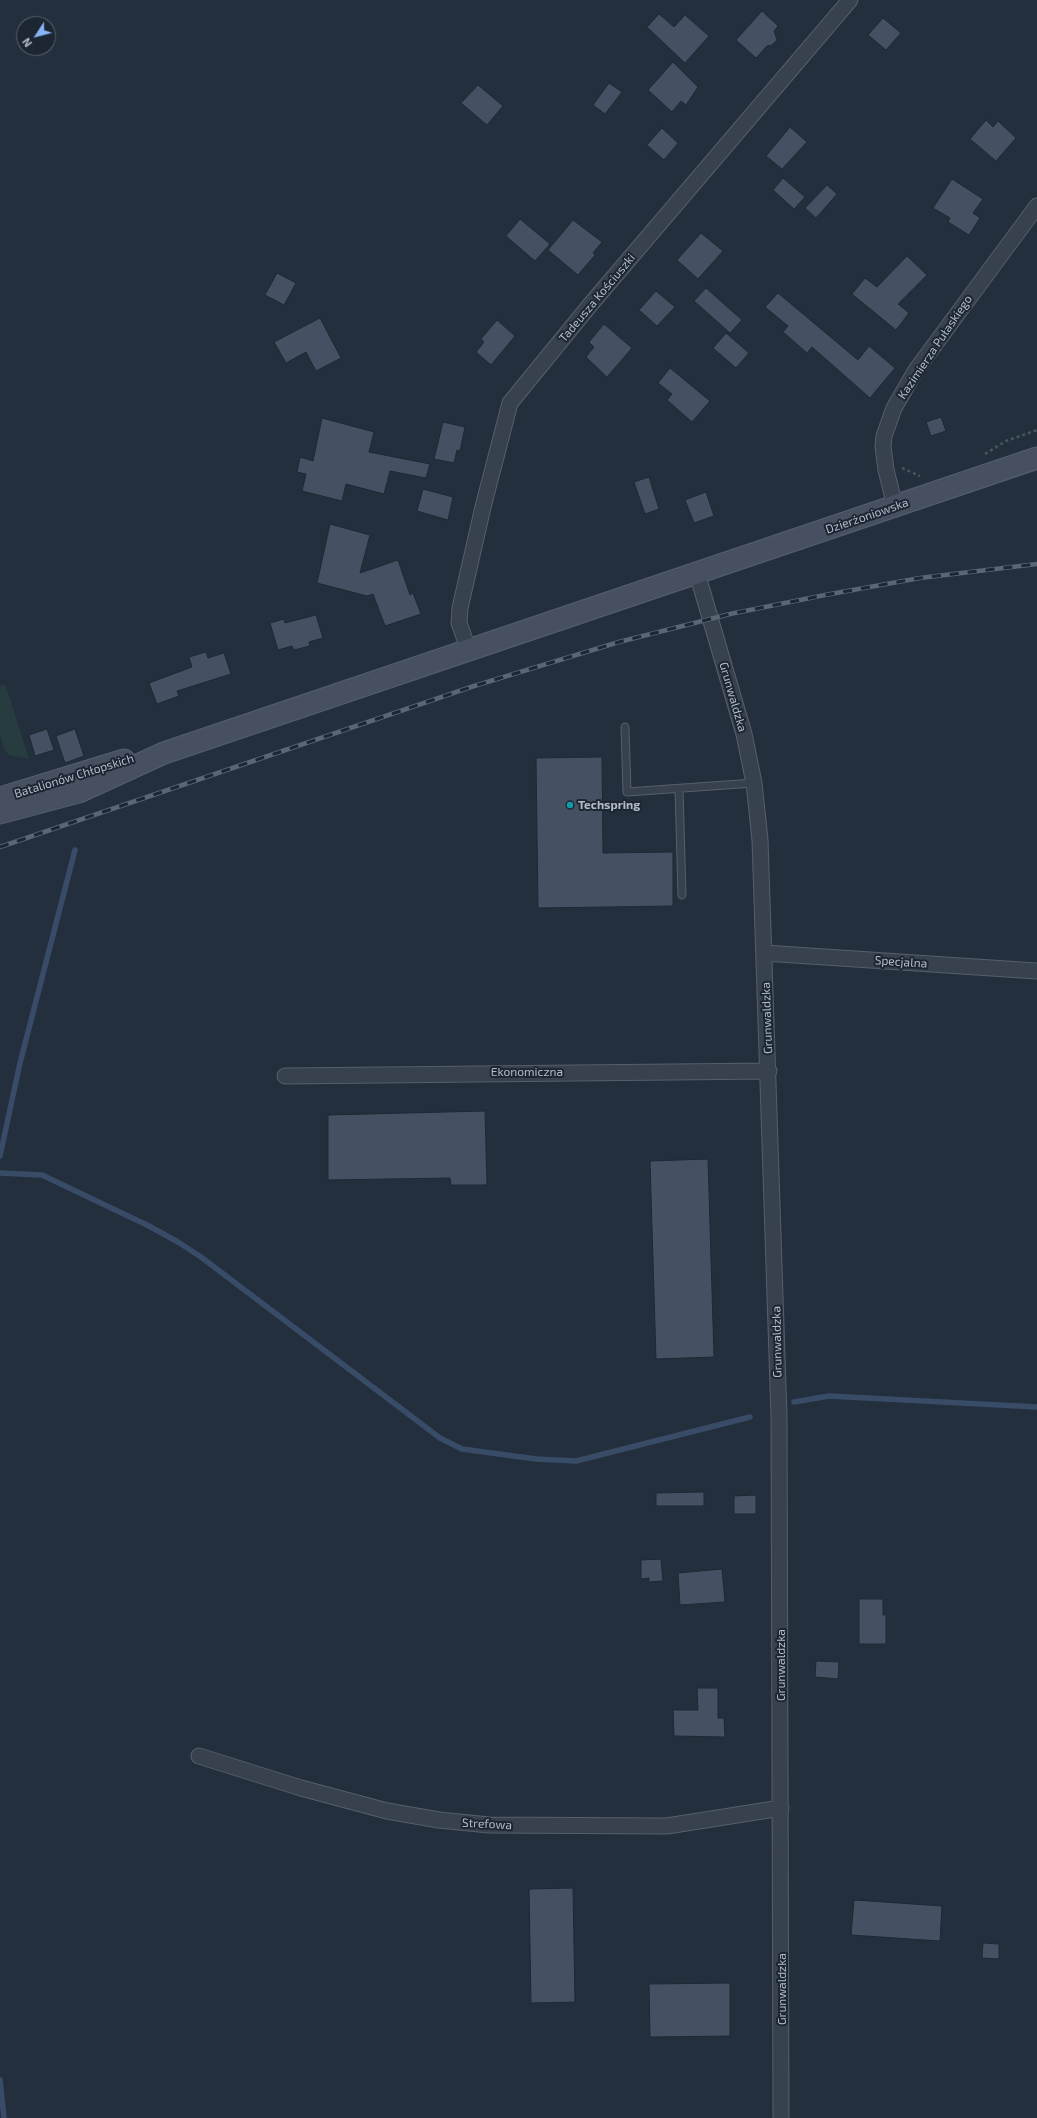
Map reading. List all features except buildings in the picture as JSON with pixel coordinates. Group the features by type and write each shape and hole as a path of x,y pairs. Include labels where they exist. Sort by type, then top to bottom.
{"main road":[{"name":"Dzierżoniowska","path":"164,753 1037,458"},
{"name":"Batalionów Chłopskich","path":"0,798 119,762 164,753"},
{"name":"Batalionów Chłopskich","path":"0,813 79,792 164,753"}],"street":[{"name":"Tadeusza Kościuszki","path":"469,650 459,623 460,608 483,507 510,403 590,305 850,0"},
{"name":"Kazimierza Pułaskiego","path":"895,506 886,470 884,446 884,436 894,408 916,370 1037,206"},
{"name":"Grunwaldzka","path":"697,573 744,734 754,783 760,840 779,1393 782,1808 781,2118"},
{"name":"Specjalna","path":"764,953 1037,971"},
{"name":"Ekonomiczna","path":"286,1076 769,1071"},
{"name":"Strefowa","path":"199,1756 301,1788 373,1807 453,1822 489,1825 563,1827 667,1826 782,1808"}],"lane":[{"path":"624,727 627,792 754,783"},
{"path":"678,789 682,896"}],"path":[{"path":"984,454 1006,442 1037,430"},
{"path":"904,468 917,476 926,476"}],"green space":[{"path":"0,685 6,686 29,759 9,755 4,749 0,733"}],"waterway":[{"path":"0,1156 20,1063 75,850"},
{"path":"0,1173 42,1175 149,1226 178,1242 201,1257 440,1438 462,1449 536,1459 576,1461 750,1417"},
{"path":"794,1402 829,1396 1037,1407"},
{"path":"0,2080 4,2118"}],"railway":[{"path":"0,847 474,686 619,642 730,614 825,595 920,578 1037,564"}],"place":[{"name":"Techspring","path":"570,805"}]}
